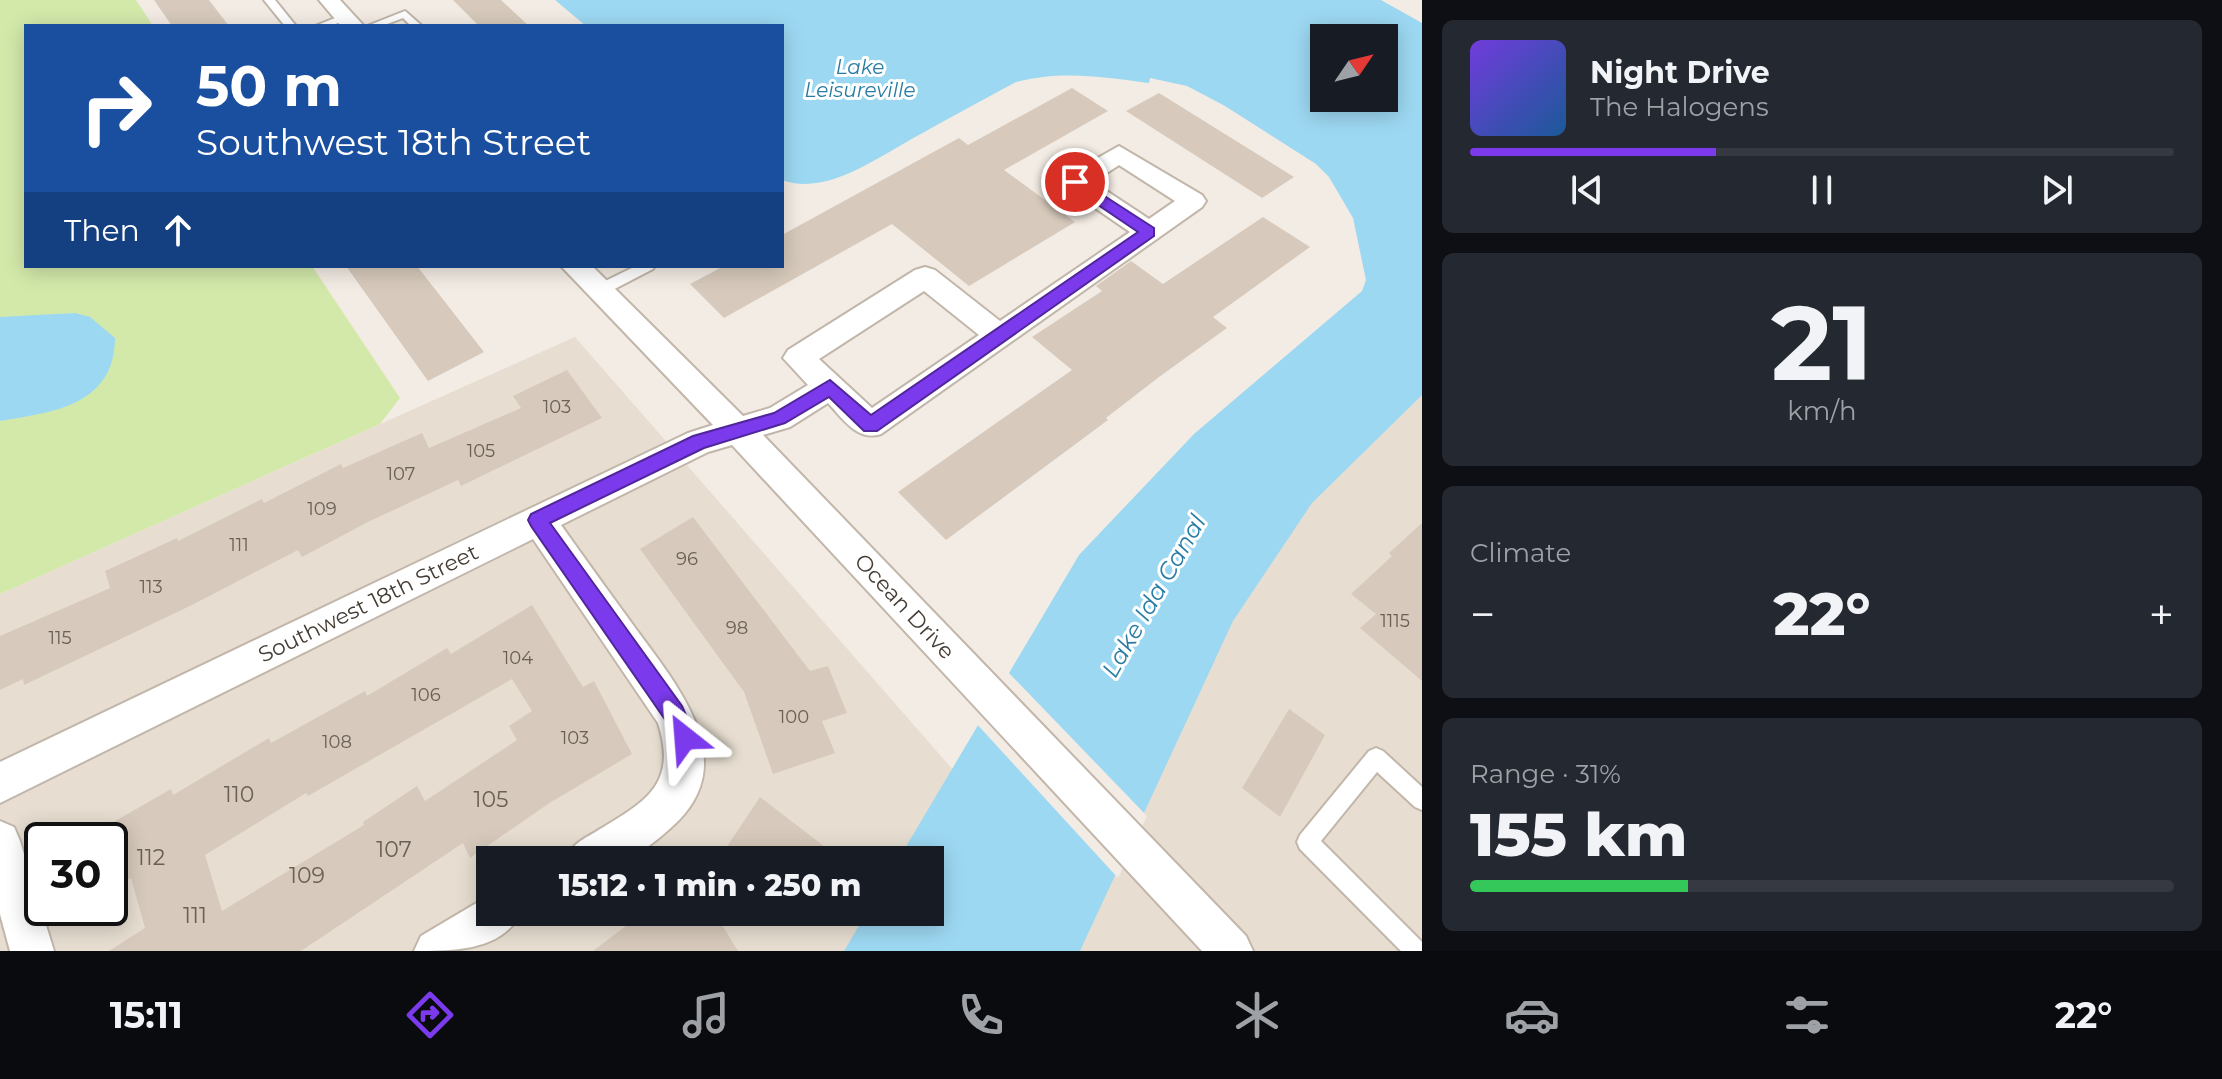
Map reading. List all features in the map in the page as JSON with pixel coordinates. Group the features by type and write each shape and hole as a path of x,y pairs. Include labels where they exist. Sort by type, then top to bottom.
{"street":[{"path":"329,0 349,22"},
{"path":"1000,336 925,277 798,358 870,425 1000,336 1149,232"},
{"name":"Ocean Drive","path":"577,268 739,430 1231,951"},
{"name":"Southwest 18th Street","path":"0,783 699,442 779,418 830,387"},
{"path":"538,520 674,713 685,738 687,767 676,795 655,818 609,846"},
{"path":"0,841 32,951"},
{"path":"436,951 477,926"}],"lane":[{"path":"269,0 289,24"},
{"path":"378,24 405,14 415,24"},
{"path":"598,291 644,268"},
{"path":"1416,951 1307,842 1376,758 1422,800"}],"shaded area":[{"path":"1422,301 1422,951 0,951 0,594 575,337 1023,850"}],"green space":[{"path":"0,0 136,0 152,24 24,24 24,268 313,268 400,398 380,424 0,594"}],"water":[{"path":"555,0 1381,0 1422,23 1422,395 1312,503 1233,621 1080,951 844,951 859,926 944,926 944,846 906,846 1079,555 1194,434 1362,291 1366,280 1353,218 1329,177 1316,164 1225,106 1187,86 1150,78 1149,83 1066,75 1016,82 871,163 835,179 817,183 784,180 784,24 584,24"},
{"path":"75,313 90,317 115,338 112,361 104,378 92,392 77,402 40,414 0,421 0,317"}],"pier":[{"path":"1006,670 1147,816 1118,878 975,722"}],"building":[{"path":"154,0 209,0 227,24 171,24"},
{"path":"453,0 501,0 527,24 477,24"},
{"path":"1072,88 1108,111 1004,170 1075,222 969,286 892,224 724,318 690,284 720,268 784,268 784,234 959,138 968,145"},
{"path":"1159,93 1294,177 1262,198 1126,111"},
{"path":"1263,217 1310,247 1213,317 1227,328 1106,418 1108,420 946,540 898,492 1072,370 1032,337 1102,291 1096,286 1131,261 1163,284"},
{"path":"347,268 419,268 484,352 428,381"},
{"path":"567,370 602,418 461,486 458,480 302,557 298,550 192,605 24,685 23,679 0,690 0,636 110,588 105,571 177,538 178,541 262,499 264,503 341,464 343,468 422,433 429,448 521,408 513,396"},
{"path":"693,517 810,671 828,666 847,713 822,721 835,753 773,774 744,692 640,549"},
{"path":"1422,523 1422,681 1360,628 1376,614 1351,594"},
{"path":"532,605 583,687 594,681 632,754 548,804 487,846 476,846 476,854 470,858 463,843 301,951 109,951 145,928 131,878 128,880 128,822 113,822 171,789 173,795 269,738 271,743 365,691 367,696 447,648 451,654","holes":["512,679 532,711 509,726 517,740 425,801 417,786 363,822 364,825 222,911 205,855 306,793 308,796"]},
{"path":"1289,709 1325,735 1280,817 1242,788"},
{"path":"760,797 824,846 727,846"},
{"path":"626,926 723,926 738,951 593,951"}],"route":[{"path":"685,738 674,713 538,520 699,442 779,418 830,387 870,425 1149,232 1075,182"}],"water label":[{"name":"Lake Leisureville","path":"860,78"},
{"name":"Lake Ida Canal","path":"1154,596"}]}
